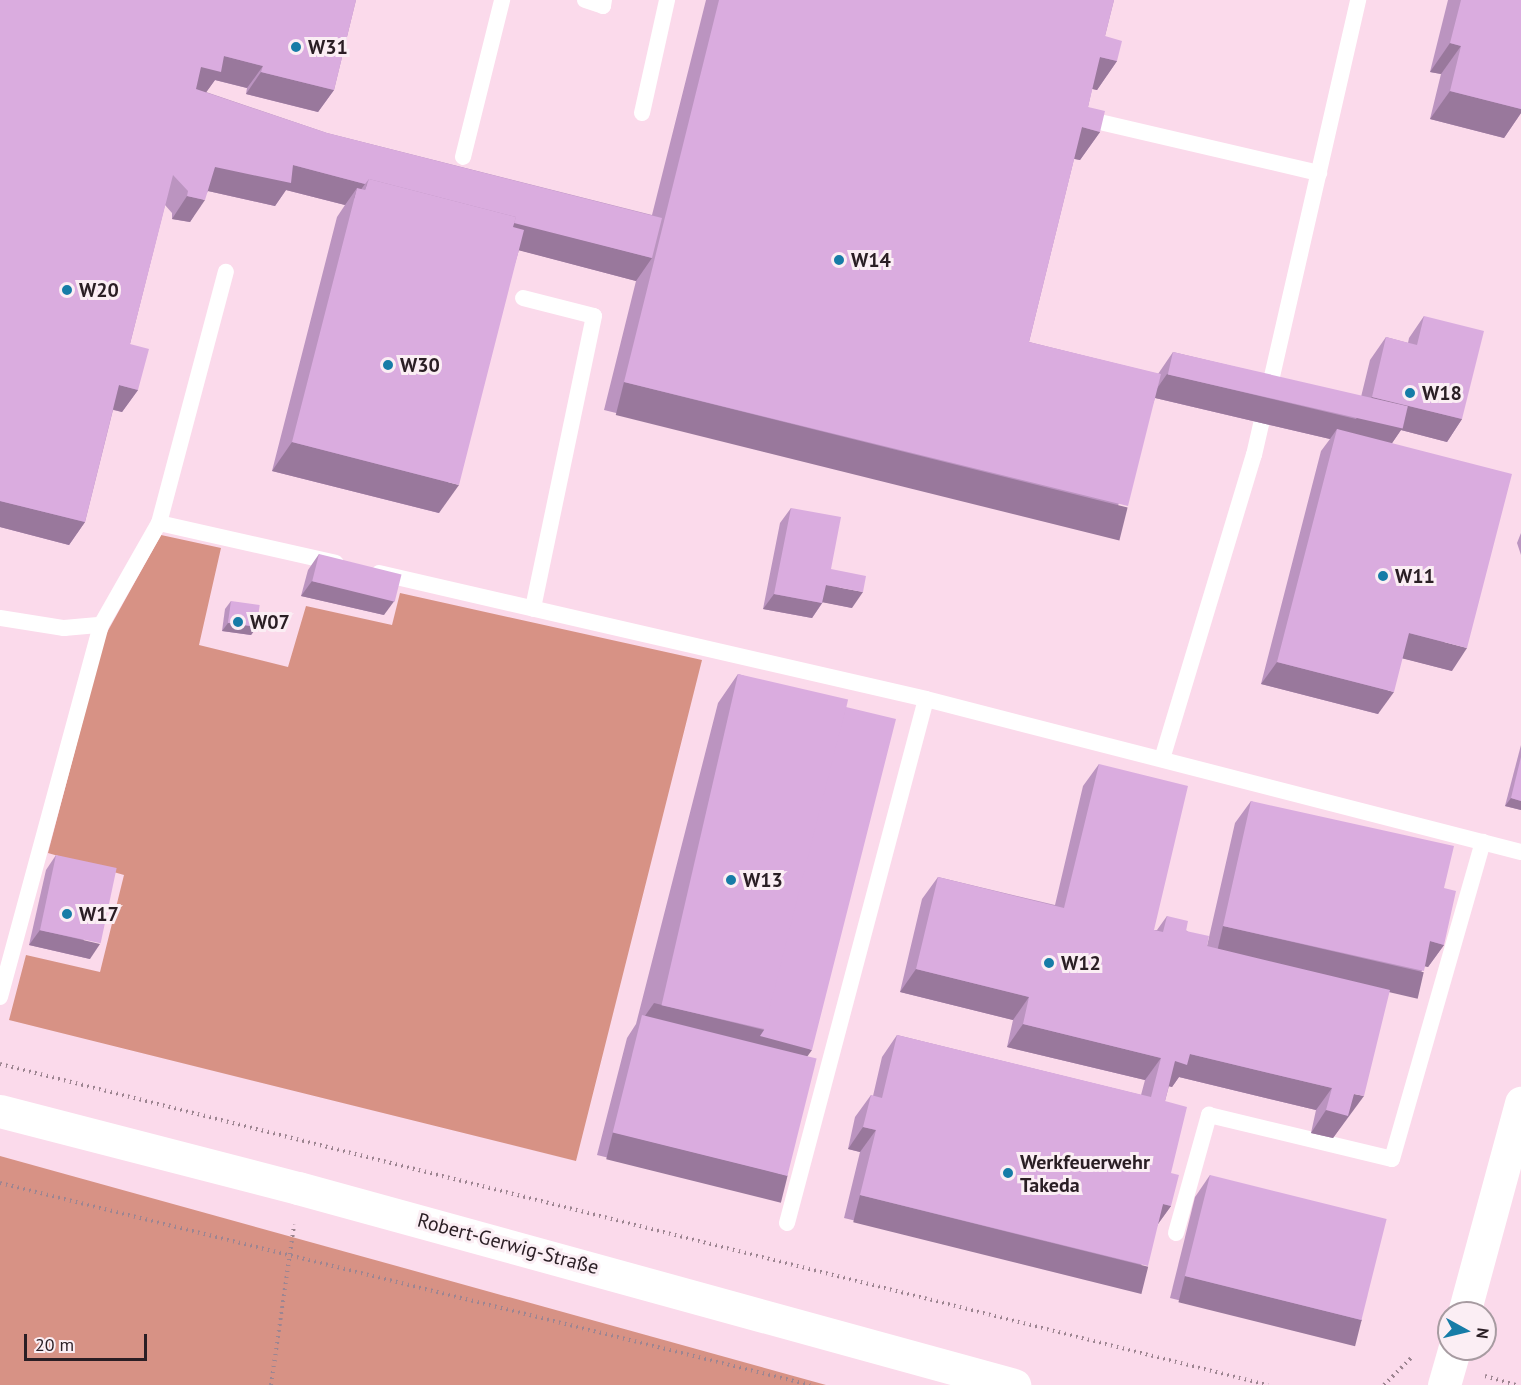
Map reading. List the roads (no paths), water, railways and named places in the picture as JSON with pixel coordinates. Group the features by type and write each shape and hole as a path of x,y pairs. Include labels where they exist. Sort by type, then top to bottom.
{"street":[{"path":"1467,1301 1521,1103"},
{"name":"Robert-Gerwig-Straße","path":"0,1111 298,1188 1014,1385"},
{"path":"1444,1385 1451,1361"}],"lane":[{"path":"463,157 502,0"},
{"path":"585,0 603,6 604,0"},
{"path":"642,113 667,0"},
{"path":"1162,759 1254,454 1358,0"},
{"path":"1104,123 1319,173"},
{"path":"0,997 101,625 159,523 226,272"},
{"path":"523,298 594,316 533,609"},
{"path":"159,523 926,699 1521,852"},
{"path":"0,618 64,628 101,625"},
{"path":"787,1223 926,699"},
{"path":"1176,1233 1209,1115 1392,1159 1484,842"}],"place":[{"name":"W31","path":"296,47"},
{"name":"W14","path":"839,260"},
{"name":"W20","path":"67,290"},
{"name":"W30","path":"388,365"},
{"name":"W18","path":"1410,393"},
{"name":"W11","path":"1383,576"},
{"name":"W07","path":"238,622"},
{"name":"W13","path":"731,880"},
{"name":"W17","path":"67,914"},
{"name":"W12","path":"1049,963"},
{"name":"Werkfeuerwehr Takeda","path":"1008,1173"}]}
